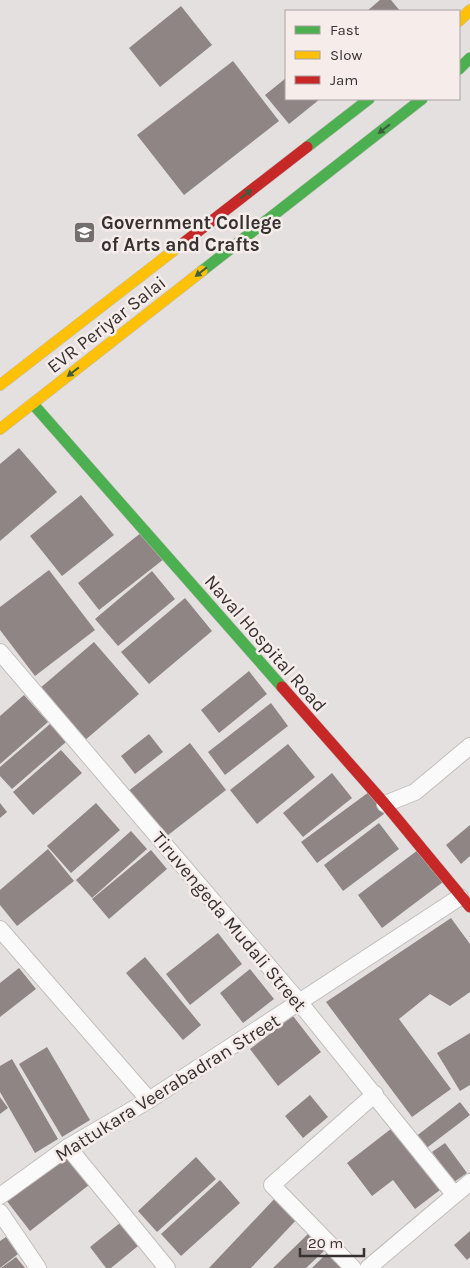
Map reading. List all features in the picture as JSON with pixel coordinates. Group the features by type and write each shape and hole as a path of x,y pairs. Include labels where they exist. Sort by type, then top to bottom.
{"main road":[{"path":"460,20 468,9"},
{"path":"460,67 470,58"},
{"name":"EVR Periyar Salai","path":"0,385 368,100"},
{"name":"EVR Periyar Salai","path":"0,429 421,100"},
{"name":"Naval Hospital Road","path":"33,404 385,804 465,902"}],"street":[{"name":"Tiruvengeda Mudali Street","path":"0,652 300,1003 454,1194"},
{"path":"385,804 415,792 470,746"},
{"name":"Mattukara Veerabadran Street","path":"0,1196 68,1147 149,1100 300,1003 465,902"},
{"path":"0,929 149,1100"},
{"path":"353,1268 272,1185 375,1094"},
{"path":"68,1147 167,1268"},
{"path":"368,1268 470,1182"},
{"path":"0,1212 38,1268"}],"building":[{"path":"380,0 391,0 399,10 368,10"},
{"path":"181,6 212,45 160,87 129,48"},
{"path":"233,61 279,121 184,195 137,135"},
{"path":"285,79 285,100 319,100 289,124 265,95"},
{"path":"19,448 57,492 0,541 0,464"},
{"path":"81,495 114,535 62,576 30,536"},
{"path":"142,532 164,559 99,610 78,583"},
{"path":"49,570 95,630 35,676 0,630 0,607"},
{"path":"152,571 175,599 118,646 95,619"},
{"path":"185,598 212,631 149,684 121,652"},
{"path":"94,642 139,694 84,741 39,689"},
{"path":"249,671 267,694 219,733 201,710"},
{"path":"24,695 48,722 0,764 0,716"},
{"path":"271,703 288,726 225,775 208,752"},
{"path":"50,724 66,742 12,789 0,776 0,767"},
{"path":"149,734 163,752 135,774 121,756"},
{"path":"190,743 226,790 163,839 127,792"},
{"path":"288,744 315,777 257,824 230,790"},
{"path":"61,750 82,773 33,815 13,792"},
{"path":"332,773 352,798 303,837 283,813"},
{"path":"369,792 384,814 317,863 301,842"},
{"path":"0,803 7,812 0,818"},
{"path":"96,803 120,830 71,873 47,846"},
{"path":"379,823 399,849 343,891 324,865"},
{"path":"470,825 470,856 461,864 446,845"},
{"path":"131,831 147,849 92,898 76,880"},
{"path":"48,849 74,881 17,926 0,905 0,890"},
{"path":"151,850 167,869 109,919 92,899"},
{"path":"418,850 443,882 382,928 358,895"},
{"path":"451,918 470,944 470,992 450,1006 430,994 399,1019 451,1089 412,1117 326,1002"},
{"path":"218,933 242,964 190,1005 166,974"},
{"path":"145,957 201,1025 183,1040 126,973"},
{"path":"19,968 36,989 0,1017 0,983"},
{"path":"250,969 274,999 243,1023 220,993"},
{"path":"293,1016 321,1052 278,1086 250,1049"},
{"path":"470,1033 470,1085 460,1091 437,1053"},
{"path":"47,1047 90,1120 62,1137 19,1064"},
{"path":"12,1059 58,1139 35,1153 0,1092 0,1066"},
{"path":"310,1095 328,1117 303,1138 285,1116"},
{"path":"0,1097 8,1108 0,1114"},
{"path":"460,1102 470,1115 424,1150 414,1138"},
{"path":"396,1125 444,1187 415,1209 393,1180 372,1196 347,1163"},
{"path":"445,1143 467,1173 454,1182 432,1152"},
{"path":"65,1155 89,1185 30,1231 6,1200"},
{"path":"196,1157 216,1179 157,1232 138,1211"},
{"path":"220,1180 240,1203 181,1256 161,1234"},
{"path":"278,1195 300,1216 251,1268 209,1268"},
{"path":"120,1223 138,1246 111,1268 106,1268 90,1247"},
{"path":"470,1231 470,1257 467,1260 454,1245"},
{"path":"308,1234 324,1251 306,1268 273,1268"},
{"path":"6,1237 18,1254 0,1268 0,1241"},
{"path":"329,1251 346,1268 312,1268"},
{"path":"16,1257 25,1268 1,1268"}],"traffic: fast":[{"path":"460,68 470,58"},
{"path":"307,147 368,100"},
{"path":"202,271 421,100"},
{"path":"33,404 282,687"}],"traffic: slow":[{"path":"460,20 470,10"},
{"path":"0,385 182,244"},
{"path":"0,429 202,271"}],"traffic: jam":[{"path":"182,244 307,147"},
{"path":"282,687 385,804 470,907"}],"place":[{"name":"Government College of Arts and Crafts","path":"85,233"}]}
